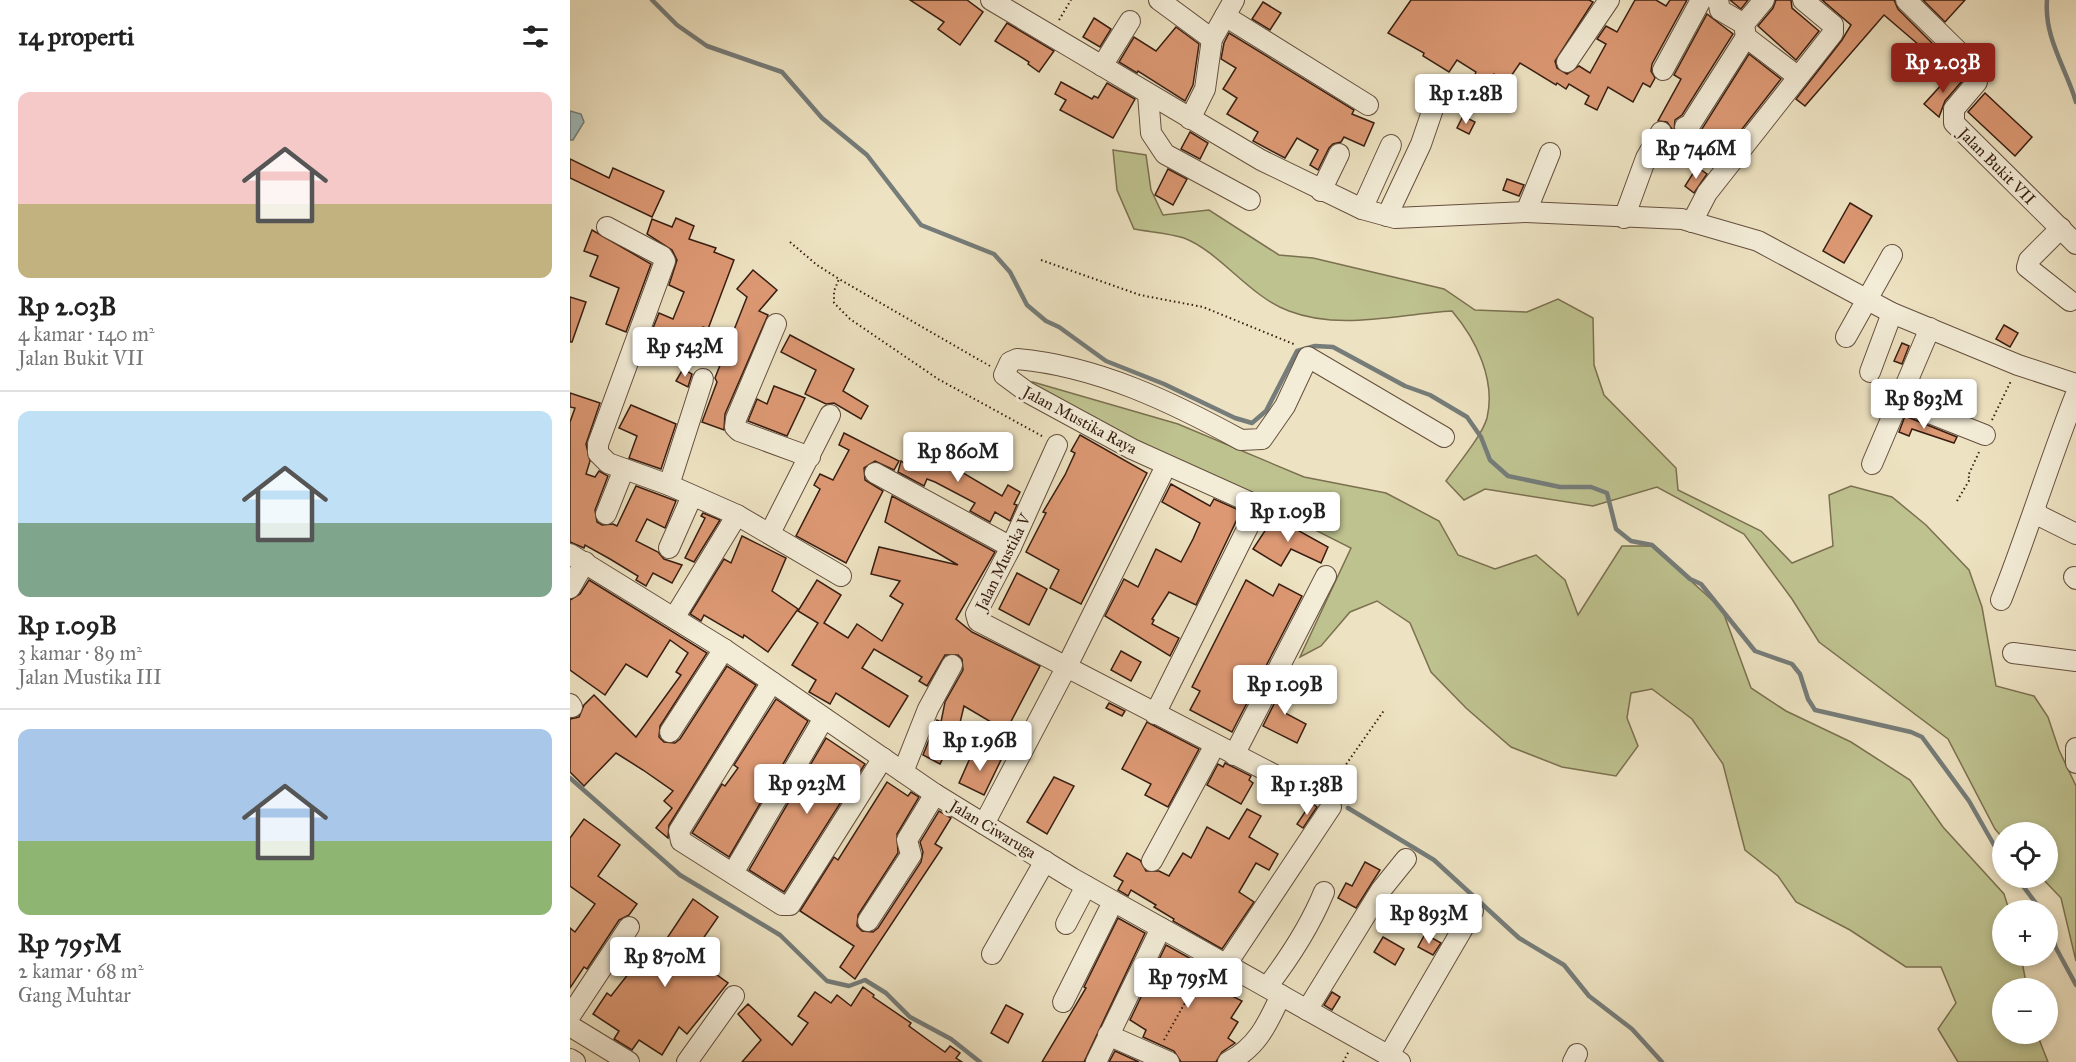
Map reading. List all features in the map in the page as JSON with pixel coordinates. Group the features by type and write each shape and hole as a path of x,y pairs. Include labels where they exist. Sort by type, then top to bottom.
{"street":[{"path":"1159,0 1212,39"},
{"path":"1567,62 1609,0"},
{"path":"1663,70 1701,0"},
{"path":"1718,0 1720,10 1797,76"},
{"path":"1685,127 1690,125 1764,0"},
{"path":"1692,222 1707,192 1834,29 1833,25 1803,0"},
{"path":"1906,0 1962,55"},
{"path":"999,2 1049,36 1190,119 1321,191 1362,209 1387,216 1526,212 1692,222 1758,241 1892,313 2018,365 2076,384"},
{"path":"1190,119 1205,89 1212,39 1230,8 1368,105"},
{"path":"1102,66 1130,21"},
{"name":"Jalan Bukit VII","path":"1977,82 1954,109 1954,123 2076,244"},
{"path":"1148,94 1151,133 1165,154 1250,200"},
{"path":"1387,216 1421,144 1434,106"},
{"path":"1624,218 1646,158 1661,132"},
{"path":"1362,209 1391,145"},
{"path":"1526,212 1550,153"},
{"path":"1321,191 1339,154"},
{"path":"608,227 662,256 665,261 598,444 601,457 624,470 669,485 736,515 841,576"},
{"path":"2061,228 2029,260 2027,267 2070,301"},
{"path":"1846,337 1892,255"},
{"path":"1870,372 1892,313"},
{"path":"776,324 736,419 735,427 739,431 810,457"},
{"path":"1872,464 1930,328"},
{"path":"1308,357 1444,437"},
{"name":"Jalan Mustika Raya","path":"1155,714 1255,510 1254,504 1166,466 1027,392 1004,375 1006,366 1017,358 1065,366 1174,403 1241,440 1258,441 1285,406 1308,357"},
{"path":"669,485 702,379"},
{"path":"2001,600 2036,511 2057,443 2076,394"},
{"path":"1899,401 1985,435"},
{"path":"770,533 830,415"},
{"name":"Jalan Mustika V","path":"1053,443 1011,547 976,618 1066,668"},
{"path":"984,824 1066,668 1166,466"},
{"path":"606,514 624,470"},
{"path":"875,473 1011,547"},
{"path":"669,548 692,496"},
{"path":"2036,511 2040,516 2076,534"},
{"path":"674,618 736,515"},
{"path":"570,588 578,558"},
{"name":"Jalan Ciwaruga","path":"578,558 724,649 935,794 1113,902 1394,1059"},
{"path":"1234,755 1326,576"},
{"path":"670,732 724,649"},
{"path":"2013,653 2076,661"},
{"path":"903,772 928,709 952,665"},
{"path":"1066,668 1296,786"},
{"path":"772,682 678,834 681,841 782,905 790,905 883,759"},
{"path":"733,873 824,718"},
{"path":"1152,861 1215,745"},
{"path":"2076,748 2076,763"},
{"path":"868,921 911,855 907,840 935,794"},
{"path":"1219,961 1331,807"},
{"path":"1307,1010 1381,890 1406,860"},
{"path":"992,954 1045,861"},
{"path":"1066,924 1086,886"},
{"path":"1228,1062 1251,1048 1265,1029 1274,991 1312,921 1324,892"},
{"path":"1064,1002 1113,902"},
{"path":"1394,1059 1473,911"},
{"path":"570,1017 629,927"},
{"path":"1096,1062 1161,928"},
{"path":"687,1062 734,996"},
{"path":"570,1026 629,1062"},
{"path":"1108,1035 1162,1059"},
{"path":"570,1059 575,1062"}],"path":[{"path":"1049,36 1071,0"},
{"path":"790,242 817,265 839,279 1004,375"},
{"path":"1041,260 1140,295 1203,307 1298,345 1301,354 1308,357"},
{"path":"839,279 834,291 834,303 850,320 938,379 1053,443"},
{"path":"1331,807 1333,804 1326,795 1327,792 1385,709"},
{"path":"1162,1059 1219,961"}],"green space":[{"path":"1113,150 1146,155 1151,190 1163,215 1209,210 1279,255 1313,258 1444,289 1475,310 1527,312 1558,299 1593,318 1594,365 1604,395 1676,468 1678,490 1761,531 1792,563 1833,546 1829,495 1851,486 1892,497 1926,525 1969,570 1982,607 1996,686 2034,696 2048,717 2059,750 2076,786 2076,961 2061,898 2052,888 2058,888 2058,822 1992,823 1948,739 1819,642 1792,599 1744,534 1657,487 1593,506 1485,489 1464,500 1446,481 1475,442 1484,425 1489,404 1489,389 1476,347 1452,311 1349,321 1309,317 1289,311 1261,296 1210,253 1184,238 1134,229 1117,190"},
{"path":"1022,382 1033,382 1178,424 1304,477 1386,493 1439,521 1458,555 1495,569 1536,555 1565,580 1578,615 1622,546 1652,546 1722,609 1751,688 1786,711 1851,742 1910,780 1943,827 1992,881 1992,888 1999,888 2004,894 2006,900 1992,900 1992,966 2023,966 2025,978 1992,978 1992,1044 2041,1044 2048,1062 1958,1062 1938,1029 1956,1003 1941,967 1906,967 1850,930 1796,902 1778,876 1745,850 1723,764 1692,719 1652,689 1631,693 1627,718 1638,746 1616,776 1562,767 1511,747 1466,708 1431,672 1410,623 1377,601 1350,612 1321,646 1300,657 1351,548 1141,442 1021,394"}],"water":[{"path":"570,111 581,114 584,122 573,140 570,140"}],"building":[{"path":"910,0 967,0 983,12 960,45 938,29 944,22"},
{"path":"1411,0 1589,0 1593,2 1555,61 1557,68 1567,74 1579,66 1590,73 1606,44 1597,39 1606,26 1617,32 1635,0 1656,0 1666,6 1670,0 1687,0 1652,64 1651,71 1655,78 1650,87 1643,83 1633,102 1608,87 1597,110 1585,104 1589,96 1569,84 1566,89 1557,83 1556,85 1520,63 1507,82 1494,74 1486,93 1470,86 1476,72 1457,60 1449,72 1423,56 1424,53 1388,33"},
{"path":"1730,0 1748,0 1741,9"},
{"path":"1776,0 1791,0 1792,8 1819,31 1796,60 1758,26 1773,8"},
{"path":"1822,0 1894,0 1898,9 1939,50 1933,57 1884,15 1805,106 1796,99 1851,25"},
{"path":"1923,0 1965,0 1945,22"},
{"path":"1263,2 1281,13 1270,30 1252,19"},
{"path":"1707,14 1733,34 1682,115 1675,120 1674,132 1667,122 1658,121 1681,79 1674,75"},
{"path":"1094,18 1111,29 1100,47 1083,37"},
{"path":"1007,23 1054,51 1039,72 1028,64 1029,62 995,41"},
{"path":"1176,27 1199,44 1193,85 1185,101 1138,71 1137,73 1119,62 1134,37 1156,51"},
{"path":"1229,33 1354,110 1352,114 1374,123 1364,146 1344,137 1341,142 1329,148 1318,170 1310,165 1318,150 1297,138 1285,158 1253,141 1258,132 1227,114 1237,98 1223,89 1236,68 1221,59 1224,43"},
{"path":"1749,54 1781,79 1725,151 1700,132"},
{"path":"1954,71 1963,80 1945,101 1939,117 1924,104"},
{"path":"1061,82 1092,99 1094,96 1098,98 1107,83 1135,99 1113,138 1060,110 1066,100 1055,94"},
{"path":"1985,93 2032,137 2015,156 1968,112"},
{"path":"1463,116 1475,122 1469,134 1457,128"},
{"path":"1190,132 1208,143 1200,159 1181,149"},
{"path":"570,159 609,178 613,168 664,191 652,217 570,178"},
{"path":"1697,167 1707,174 1694,193 1685,186"},
{"path":"1168,169 1187,179 1173,205 1155,195"},
{"path":"1507,179 1524,185 1519,196 1503,190"},
{"path":"1850,203 1872,216 1844,263 1823,251"},
{"path":"676,218 694,226 689,239 716,248 714,252 734,260 708,329 703,327 692,351 651,333 659,313 673,319 684,292 669,285 677,260 672,250 647,234 652,219 672,227"},
{"path":"592,230 651,264 626,332 606,324 619,288 590,276 598,256 584,251"},
{"path":"753,270 777,290 759,311 768,315 725,414 724,430 702,422 717,382 715,378 747,297 737,289"},
{"path":"570,297 586,302 572,342 570,342"},
{"path":"2004,325 2018,333 2010,347 1996,339"},
{"path":"790,335 854,369 843,391 868,406 861,419 834,403 826,404 805,394 816,370 781,352"},
{"path":"1902,343 1909,346 1902,364 1894,361"},
{"path":"683,369 692,374 688,387 676,381"},
{"path":"774,386 805,398 787,436 748,421 757,399 767,404"},
{"path":"570,393 600,403 586,444 590,461 586,474 595,477 599,471 608,476 595,510 597,522 602,525 617,526 636,486 676,501 665,528 647,519 636,541 658,552 664,559 682,565 672,583 653,573 646,586 636,580 638,576 610,559 585,545 584,548 570,542 570,422 575,408 570,407"},
{"path":"631,405 676,424 661,469 629,458 637,436 619,428"},
{"path":"1905,416 1957,437 1954,443 1912,429 1909,436 1899,432"},
{"path":"844,433 899,461 894,470 875,461 864,468 865,480 883,491 846,563 796,536 820,489 814,485 820,474 833,480 849,450 839,445"},
{"path":"1080,435 1147,473 1081,604 1050,588 1059,570 1026,552 1046,513 1043,512 1065,475 1075,453 1071,451"},
{"path":"916,442 950,461 952,456 962,461 958,470 1002,496 1008,485 1020,492 1010,521 995,512 990,522 970,511 975,503 935,482 927,479 924,486 898,472 901,461 904,463"},
{"path":"1171,484 1210,506 1214,499 1241,511 1196,605 1169,592 1152,619 1154,620 1152,624 1179,638 1170,656 1105,616 1124,579 1138,587 1156,549 1181,562 1193,539 1200,523 1162,502"},
{"path":"892,496 995,552 956,619 972,632 1040,666 1006,731 964,706 959,727 940,764 923,755 937,720 941,722 945,702 963,670 962,659 958,655 945,655 927,686 919,681 922,677 874,649 862,668 908,696 889,727 836,693 830,704 809,692 816,680 792,665 818,623 798,611 817,580 841,595 824,623 848,638 857,624 882,641 903,604 890,596 900,581 871,574 879,547 958,565 885,522"},
{"path":"703,513 720,520 694,562 685,558 705,518 701,516"},
{"path":"1274,517 1328,547 1321,563 1291,549 1281,566 1253,549"},
{"path":"742,536 786,558 772,591 798,609 768,652 744,635 743,638 704,615 701,621 690,614 724,559 731,563"},
{"path":"1017,573 1047,589 1029,625 999,609"},
{"path":"589,580 707,653 660,726 659,737 664,742 675,743 680,739 727,666 756,685 669,825 668,838 656,828 672,808 664,801 673,791 643,770 616,753 584,786 570,772 570,719 579,717 584,705 594,695 636,737 681,675 676,672 688,653 670,640 647,677 626,664 605,695 570,670 570,600 580,594"},
{"path":"1246,580 1273,596 1279,584 1302,596 1232,732 1190,710 1200,691 1192,687"},
{"path":"1121,651 1141,662 1131,681 1111,670"},
{"path":"1301,667 1331,684 1322,700 1292,683"},
{"path":"1285,682 1298,689 1285,713 1306,724 1297,743 1263,726"},
{"path":"776,699 808,721 729,857 692,833 722,784 725,786 738,768 734,765"},
{"path":"1109,703 1125,711 1122,716 1106,708"},
{"path":"1147,722 1199,749 1168,807 1145,795 1151,784 1122,769"},
{"path":"826,738 865,764 784,892 749,870"},
{"path":"974,749 1001,760 984,795 959,783"},
{"path":"1225,763 1251,776 1249,780 1253,783 1241,804 1207,785 1218,764 1223,767"},
{"path":"1054,777 1074,786 1047,834 1027,822"},
{"path":"887,782 908,796 911,792 919,797 897,834 898,853 858,915 857,926 862,931 873,932 878,928 921,862 923,852 920,842 939,811 951,818 935,844 942,848 855,979 840,967 854,946 800,911 834,857 838,860"},
{"path":"1311,803 1317,807 1303,828 1297,824"},
{"path":"1247,809 1261,816 1249,837 1278,854 1269,870 1256,863 1239,892 1254,902 1222,949 1173,921 1174,919 1154,907 1156,905 1131,890 1128,896 1118,890 1123,881 1114,876 1127,853 1140,860 1146,871 1159,871 1169,876 1183,853 1191,858 1207,827 1229,839"},
{"path":"584,819 620,845 598,876 637,904 629,915 619,920 587,969 584,967 570,988 570,928 575,932 595,904 570,886 570,838"},
{"path":"1365,862 1380,870 1356,908 1338,898 1346,883 1352,886"},
{"path":"693,899 718,917 691,956 728,983 687,1034 679,1027 662,1055 639,1040 632,1050 614,1039 619,1031 593,1014 607,993 611,996 640,959 643,961 650,951 656,955"},
{"path":"1118,918 1145,933 1084,1062 1042,1062 1086,988 1084,987"},
{"path":"1425,934 1441,943 1433,955 1418,947"},
{"path":"1383,937 1404,949 1395,965 1374,952"},
{"path":"1166,945 1240,986 1234,997 1242,1001 1231,1018 1238,1022 1228,1038 1235,1043 1222,1052 1216,1062 1181,1062 1174,1051 1143,1037 1146,1030 1130,1020"},
{"path":"863,987 874,995 873,997 911,1023 909,1026 945,1052 950,1046 960,1053 956,1058 962,1062 742,1062 761,1040 738,1014 748,1004 792,1045 808,1023 798,1016 815,992 831,1003 837,995 851,1006"},
{"path":"1332,992 1340,997 1332,1010 1324,1005"},
{"path":"1006,1005 1023,1014 1008,1043 991,1033"},
{"path":"1115,1051 1139,1062 1109,1062"}],"waterway":[{"path":"652,0 677,25 707,46 782,72 822,118 867,155 921,225 994,254 1010,272 1027,305 1046,321 1059,327 1106,361 1164,384 1235,418 1252,423 1266,411 1297,351 1315,346 1333,347 1405,386 1430,395 1467,417 1481,437 1490,460 1508,476 1560,487 1591,487 1607,493 1616,529 1631,541 1652,545 1690,579 1701,584 1755,651 1792,664 1800,674 1808,699 1815,710 1911,732 1922,737 1969,801 1992,841"},
{"path":"2047,0 2052,40 2076,102"},
{"path":"570,778 680,875 780,935 827,981 849,986 865,980 886,993 910,1017 951,1039 980,1062"},
{"path":"1348,808 1434,860 1519,938 1564,965 1589,996 1632,1029 1662,1062"},
{"path":"2024,888 2034,900"},
{"path":"2058,952 2076,985"}]}
